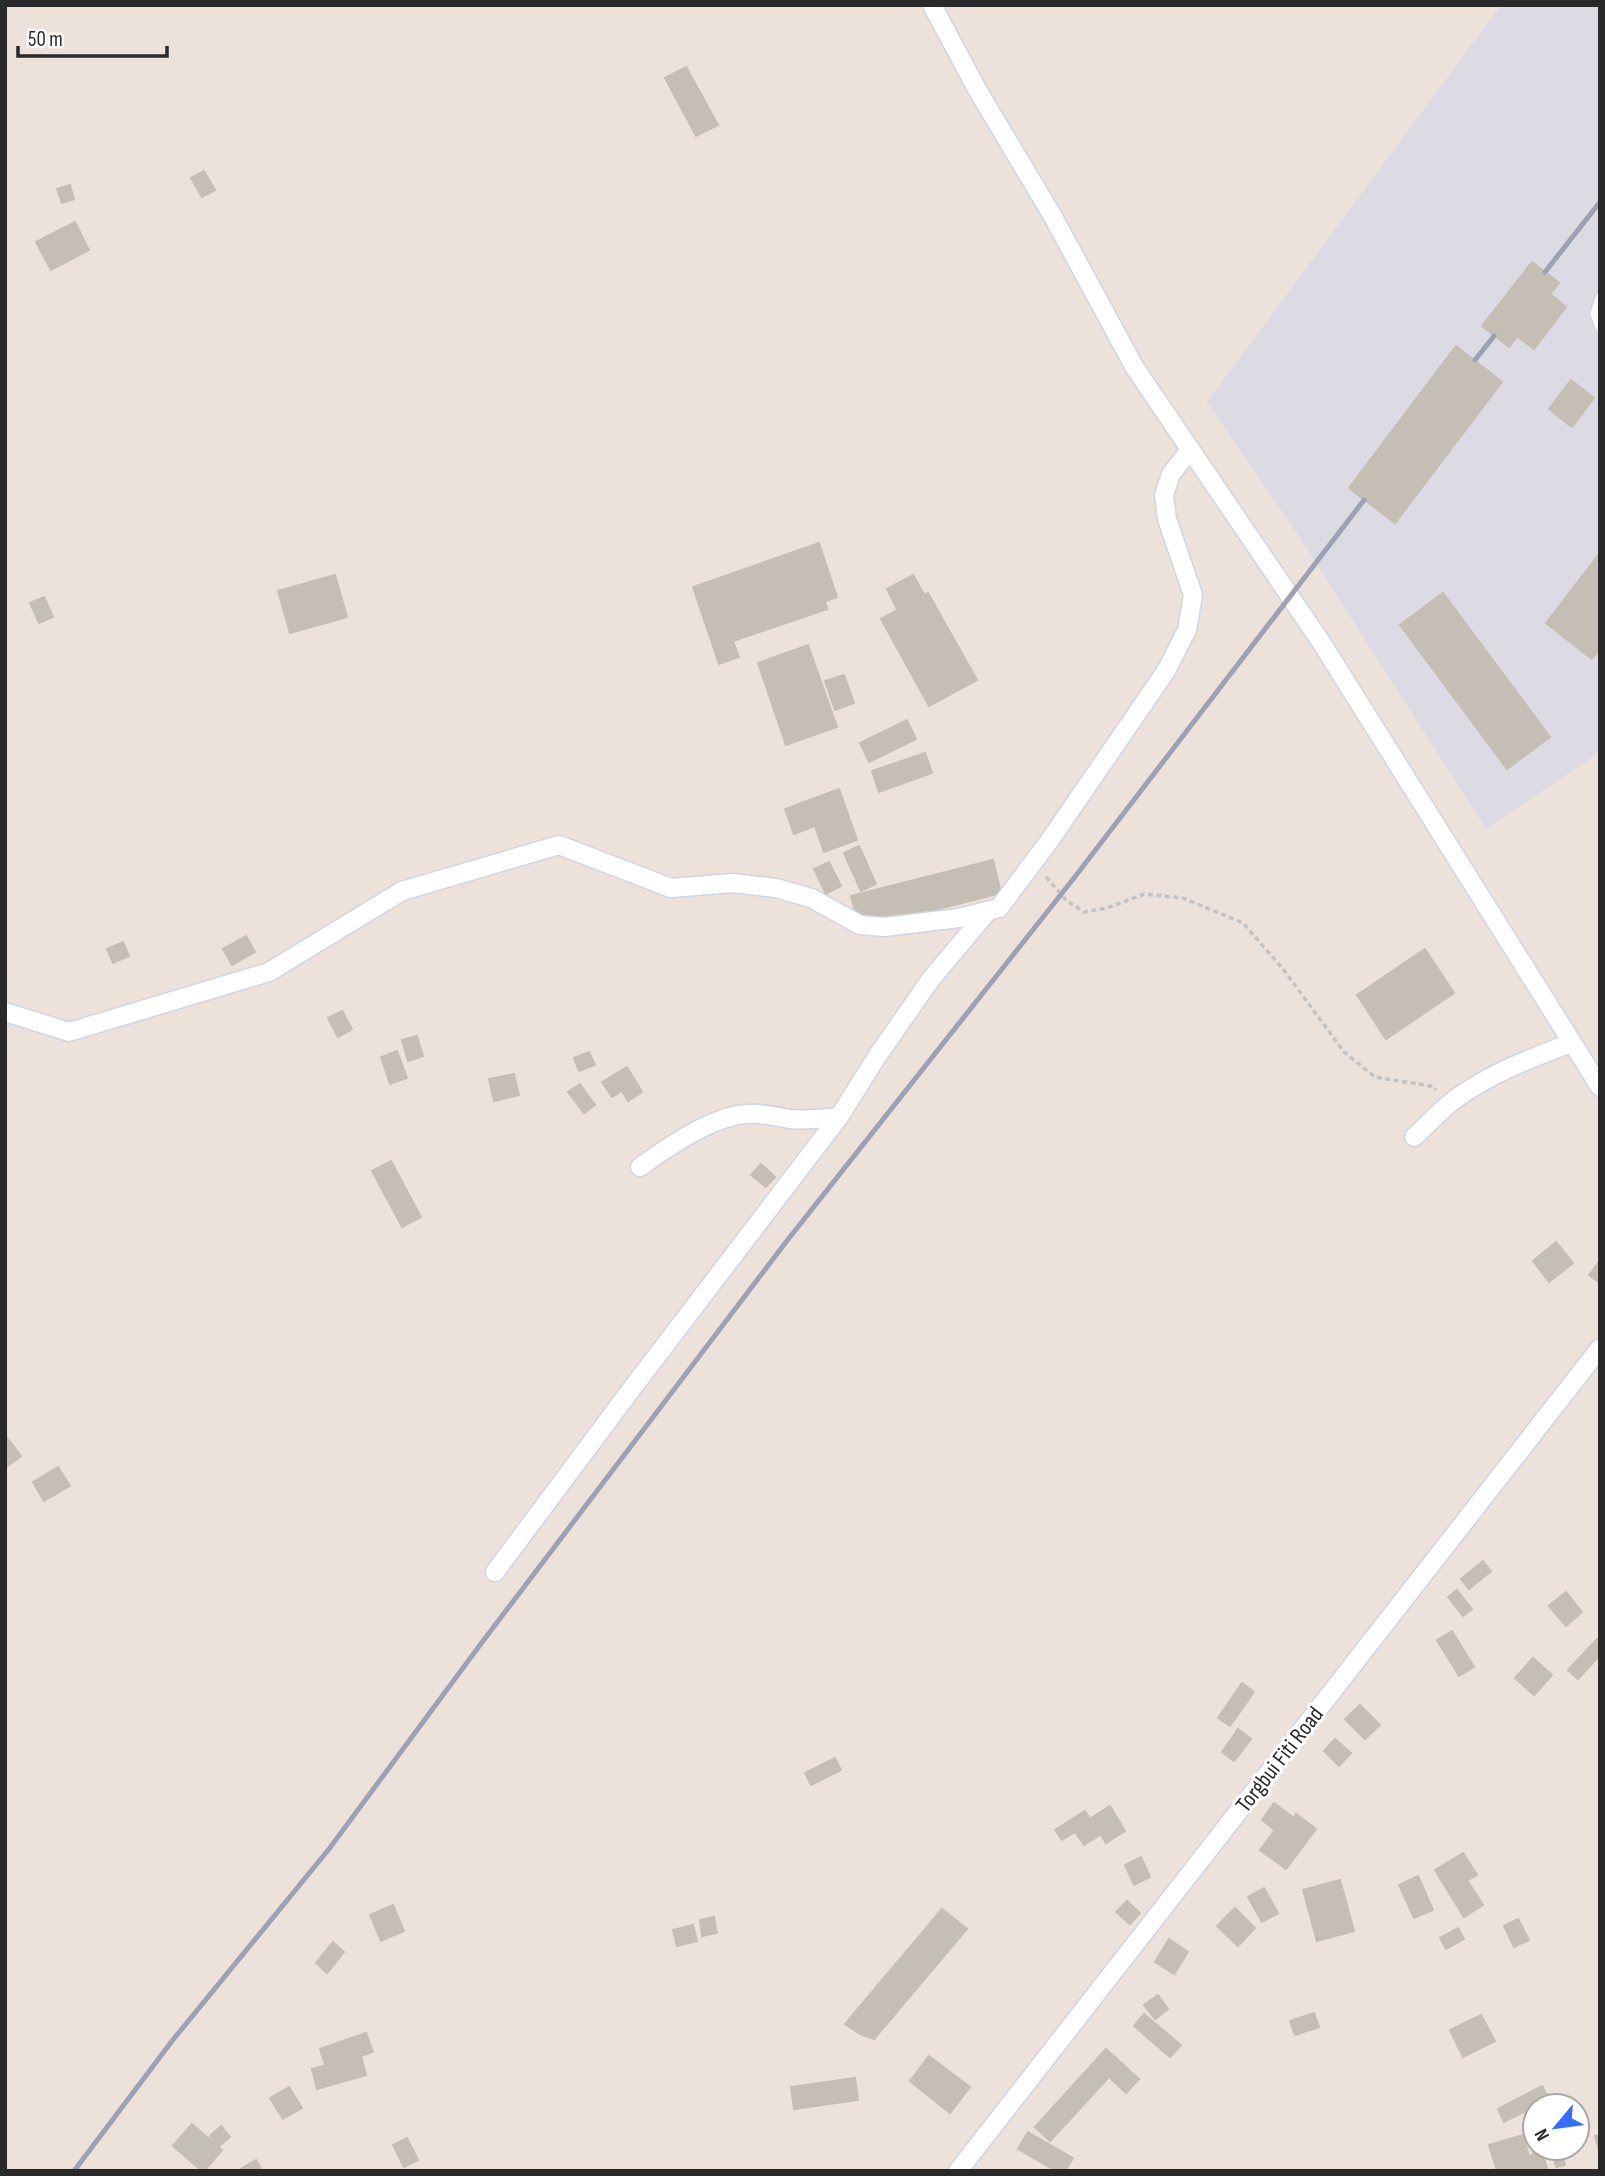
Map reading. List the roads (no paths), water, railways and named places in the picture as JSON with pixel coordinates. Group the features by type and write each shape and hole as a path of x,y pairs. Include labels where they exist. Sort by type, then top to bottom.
{"street":[{"path":"932,5 978,91 1052,215 1135,368 1321,642 1600,1087"},
{"path":"5,1012 69,1032 269,972 402,891 559,845 671,888 733,883 776,888 811,898 860,925 884,928 959,918 999,908 1166,671 1187,630 1193,595 1167,519 1164,495 1171,474 1190,450"},
{"path":"495,1572 839,1117 931,979 988,911"},
{"path":"1414,1137 1453,1101 1483,1081 1528,1059 1571,1043"},
{"path":"640,1167 676,1141 714,1123 744,1114 769,1114 792,1119 839,1117"},
{"name":"Torgbui Fiti Road","path":"958,2171 1600,1348"}],"lane":[{"path":"1600,298 1595,314 1600,327"}],"railway":[{"path":"1545,272 1600,202"},
{"path":"1475,360 1494,336"},
{"path":"74,2171 172,2041 329,1849 786,1242 1074,878 1364,500"}]}
